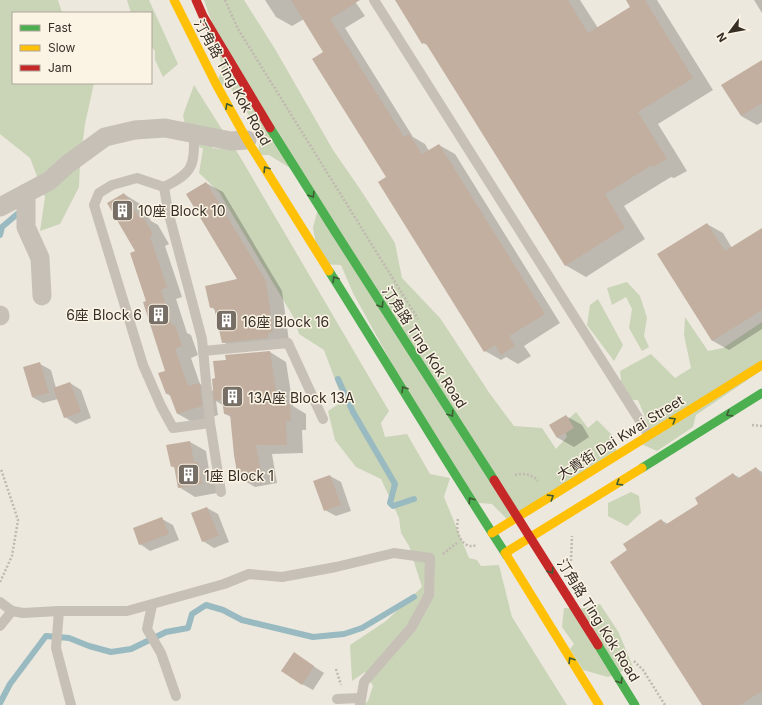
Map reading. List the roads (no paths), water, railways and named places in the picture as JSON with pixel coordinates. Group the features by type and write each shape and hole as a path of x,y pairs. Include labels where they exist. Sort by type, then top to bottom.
{"main road":[{"name":"汀角路 Ting Kok Road","path":"174,0 216,84 247,140 401,384 467,494 599,705"},
{"name":"汀角路 Ting Kok Road","path":"196,0 203,16 246,89 352,259 518,517 635,705"},
{"name":"大貴街 Dai Kwai Street","path":"492,533 762,365"},
{"path":"505,553 762,393"}],"street":[{"path":"0,207 49,181 68,164 104,137 135,130 165,128 231,141 247,140"},
{"path":"26,193 26,227 40,258 42,296"}],"lane":[{"path":"374,0 649,435"},
{"path":"194,133 194,158 187,173 177,181 164,187 138,178 112,185 99,193 94,205 143,365 161,406 173,428 210,423"},
{"path":"164,187 168,211 202,339 210,423 221,492"},
{"path":"203,351 288,343 323,418"},
{"path":"0,602 12,611 22,613 58,611 128,611 224,584 249,574 282,577 336,567 394,553 430,558 429,595 410,628 364,682 361,702 337,699"},
{"path":"152,605 147,629 161,653 176,696"},
{"path":"0,626 12,611"},
{"path":"58,611 56,648 71,705"}],"waterway":[{"path":"0,235 2,227 22,210"},
{"path":"338,379 353,412 395,484 390,503 393,506 414,499"},
{"path":"0,703 10,684 46,636 69,638 89,646 111,652 131,649 166,632 188,628 192,614 206,605 223,610 242,620 313,637 344,634 362,628 414,597"}],"place":[{"name":"10座 Block 10","path":"123,210"},
{"name":"6座 Block 6","path":"158,314"},
{"name":"16座 Block 16","path":"227,321"},
{"name":"13A座 Block 13A","path":"232,397"},
{"name":"1座 Block 1","path":"188,475"}]}
